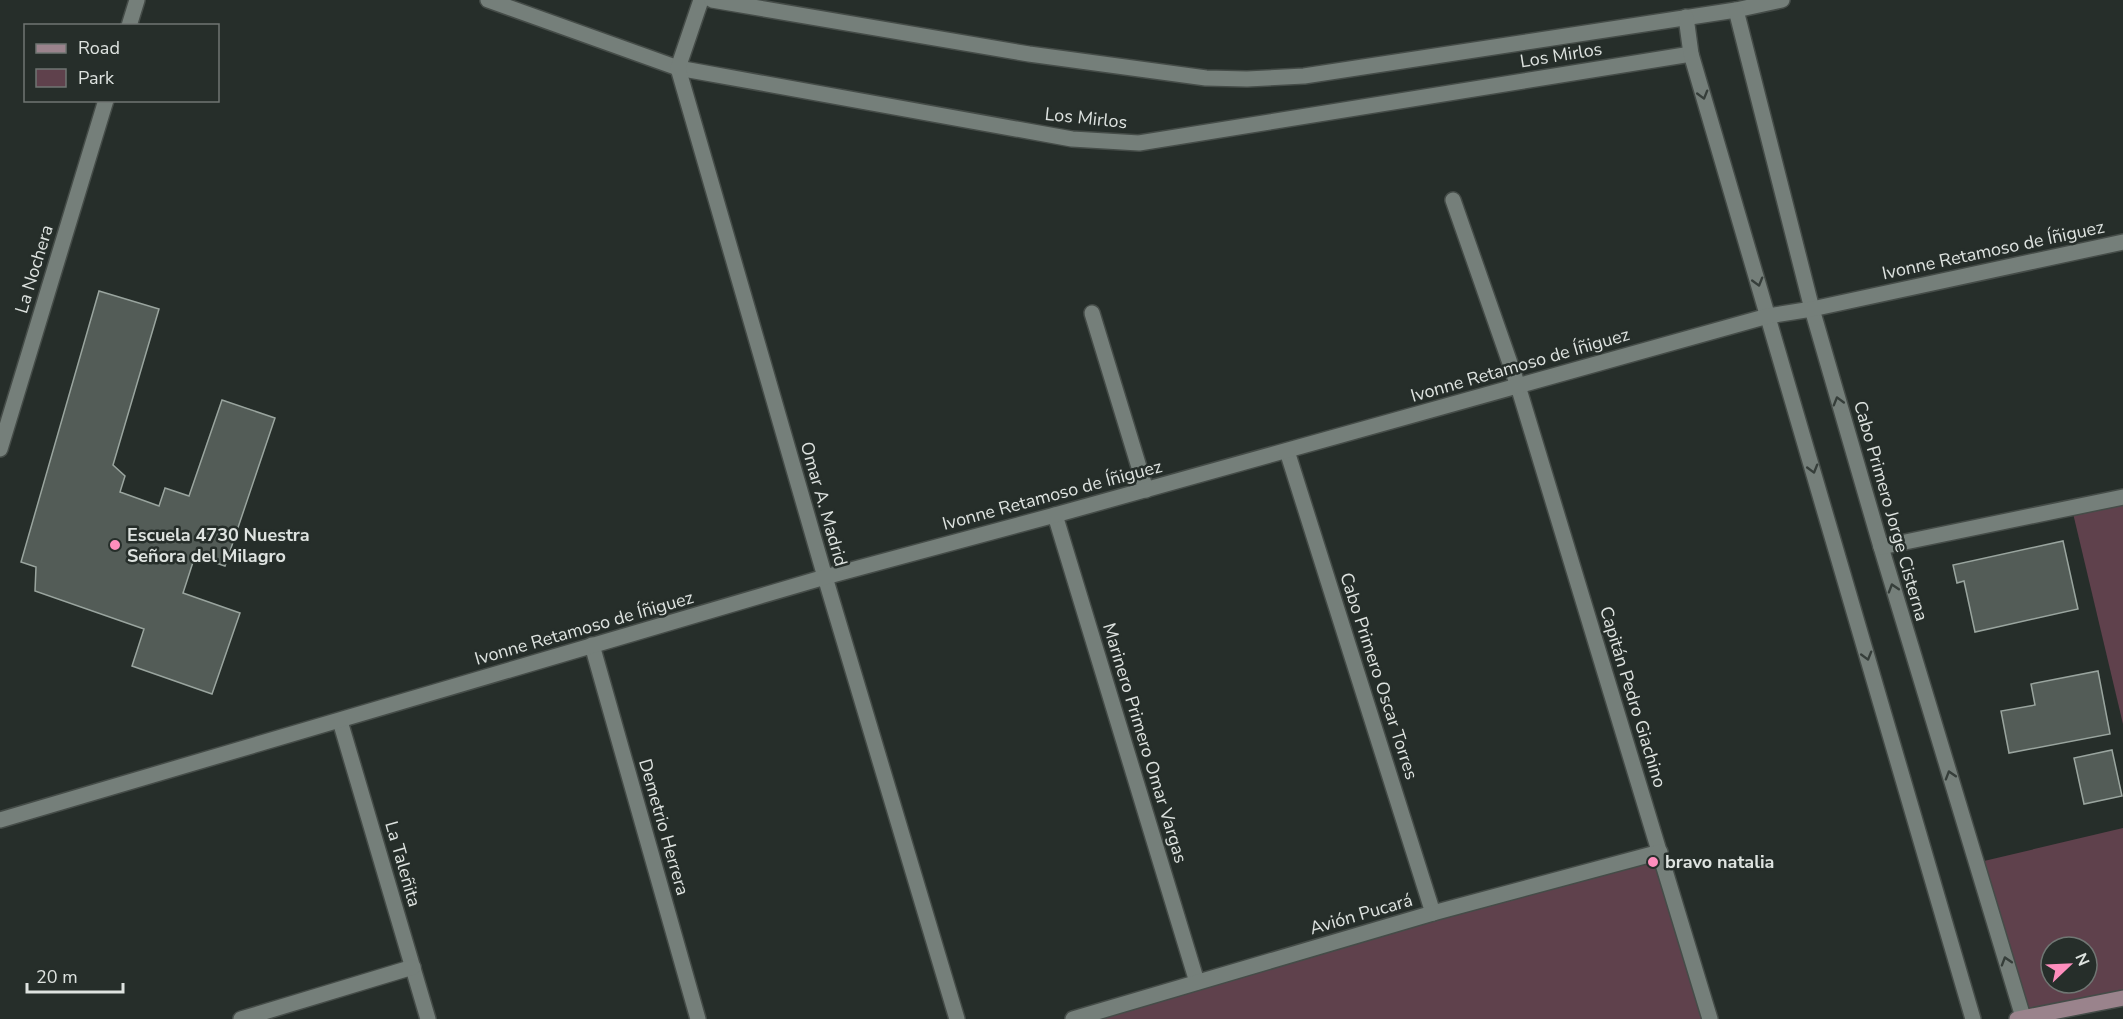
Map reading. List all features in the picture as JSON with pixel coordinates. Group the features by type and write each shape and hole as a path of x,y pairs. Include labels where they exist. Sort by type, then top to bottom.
{"street":[{"path":"130,24 137,0"},
{"name":"Los Mirlos","path":"488,0 678,68 1072,139 1138,143 1691,54"},
{"path":"678,68 701,0"},
{"name":"Los Mirlos","path":"712,0 1029,54 1206,78 1247,79 1304,76 1736,10 1782,0"},
{"name":"Cabo Primero Jorge Cisterna","path":"1736,10 1812,309 2021,1018"},
{"path":"1686,17 1691,54 1973,1019"},
{"name":"Omar A. Madrid","path":"678,68 825,577 957,1019"},
{"name":"La Nochera","path":"0,449 105,102"},
{"name":"Capitán Pedro Giachino","path":"1453,200 1518,386 1710,1019"},
{"name":"Ivonne Retamoso de Íñiguez","path":"0,820 825,577 1287,451 1768,316 1812,309 2123,242"},
{"path":"1092,313 1146,490"},
{"name":"Cabo Primero Oscar Torres","path":"1287,451 1433,913"},
{"path":"1881,547 2123,497"},
{"name":"Marinero Primero Omar Vargas","path":"1055,515 1197,982"},
{"name":"Demetrio Herrera","path":"592,645 698,1019"},
{"name":"La Taleñita","path":"340,721 428,1019"},
{"name":"Avión Pucará","path":"1073,1019 1433,913 1660,852"},
{"path":"241,1019 413,967"},
{"path":"2021,1018 2123,998"}],"green space":[{"path":"2123,499 2123,724 2072,509"},
{"path":"2123,828 2123,993 2027,1011 1984,861"},
{"path":"1659,854 1708,1019 1082,1019"}],"building":[{"path":"99,291 159,309 113,465 125,476 120,492 159,506 165,488 189,496 222,400 275,418 225,566 195,556 183,593 240,613 212,694 132,666 144,629 35,591 36,567 21,562"},
{"path":"2063,541 2078,609 1975,632 1964,581 1957,583 1953,565"},
{"path":"2098,671 2110,734 2009,753 2001,711 2035,705 2031,684"},
{"path":"2112,750 2122,796 2084,804 2074,758"}],"place":[{"name":"Escuela 4730 Nuestra Señora del Milagro","path":"115,545"},
{"name":"bravo natalia","path":"1653,862"}]}
